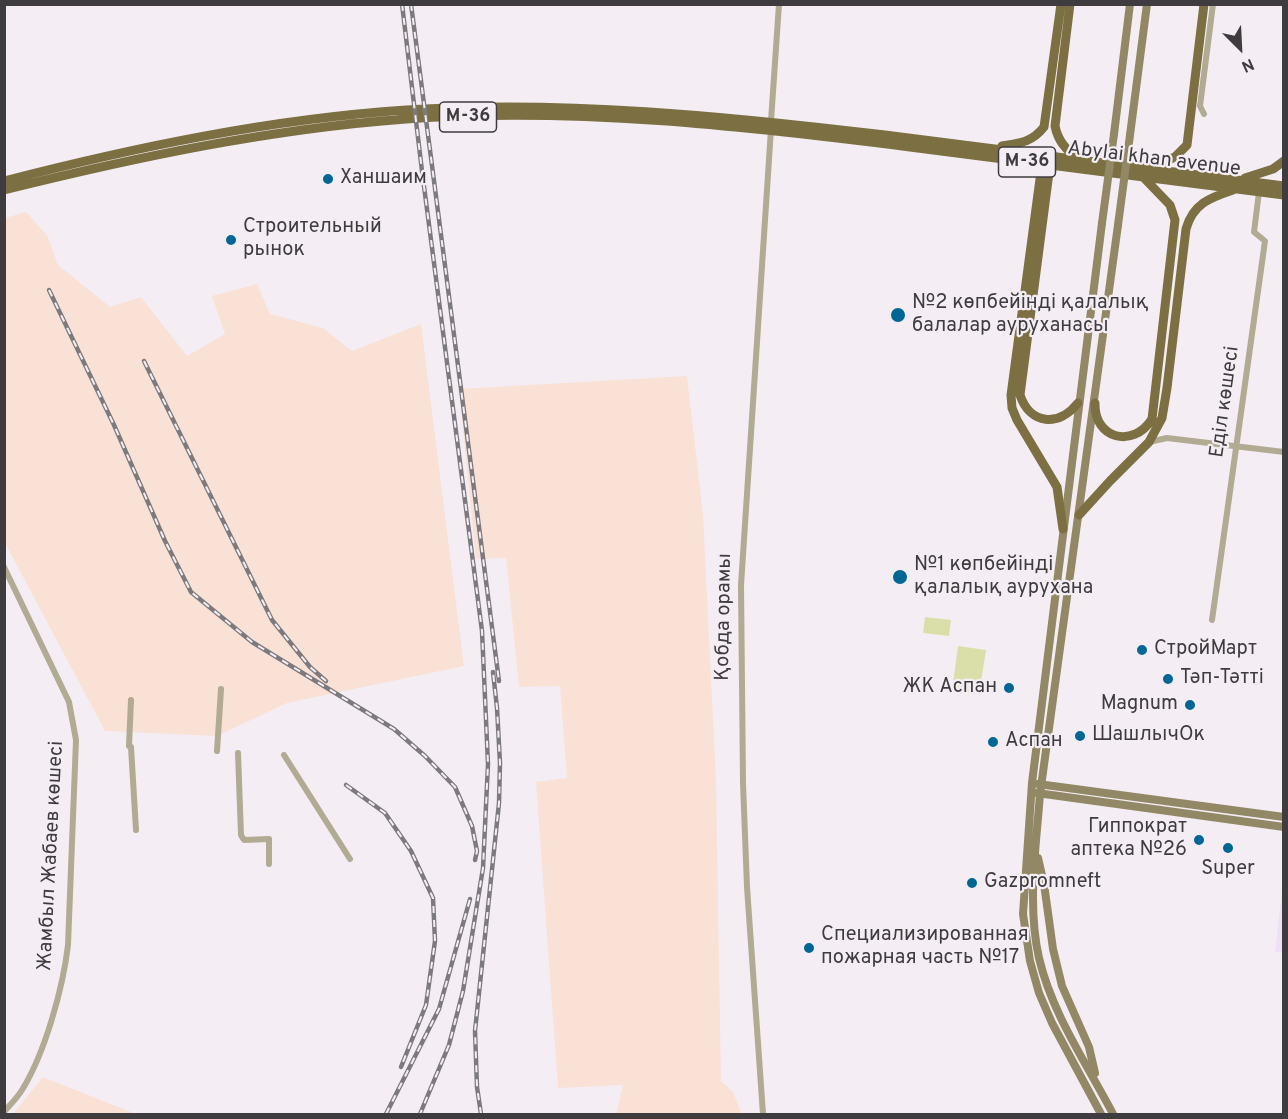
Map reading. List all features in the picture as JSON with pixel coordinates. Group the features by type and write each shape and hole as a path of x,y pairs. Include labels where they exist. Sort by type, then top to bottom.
{"main road":[{"path":"990,148 1025,143 1036,137 1044,126 1061,4"},
{"path":"1070,4 1055,126 1057,137 1070,152 1093,162"},
{"path":"1101,1114 1052,1023 1039,993 1030,961 1023,914 1063,529 1130,4"},
{"path":"1037,783 1095,403 1146,4"},
{"path":"1095,403 1098,421 1104,429 1121,437 1140,433 1152,419 1175,220 1170,205 1146,173 1175,157 1187,145 1204,4"},
{"name":"M-36","path":"4,182 178,140 286,123 404,110 553,107 636,110 771,125"},
{"name":"M-36","path":"4,190 168,153 292,131 407,119 549,115 771,125"},
{"name":"Abylai khan avenue","path":"771,125 990,148 1093,162 1146,173"},
{"name":"Abylai khan avenue","path":"771,125 1046,165 1146,173 1237,185 1284,186"},
{"path":"1079,515 1149,442 1162,418 1189,219 1202,202 1274,169 1284,161"},
{"path":"1046,165 1020,395 1023,404 1030,412 1037,417 1053,420 1066,416 1078,403"},
{"path":"1046,165 1011,395 1012,408 1017,420 1057,487 1063,529"},
{"name":"Abylai khan avenue","path":"1237,185 1258,192 1284,195"},
{"path":"1037,783 1284,817"},
{"path":"1036,793 1284,827"},
{"path":"1036,793 1034,919 1039,957 1047,986 1059,1014 1113,1114"},
{"path":"1036,849 1044,884 1053,949 1062,986 1089,1047 1098,1085"}],"street":[{"name":"Қобда орамы","path":"763,1114 747,896 743,783 741,585 779,4"},
{"path":"1204,114 1200,106 1213,4"},
{"name":"Еділ көшесі","path":"1212,621 1264,241 1254,232 1258,192"},
{"path":"1149,442 1167,438 1284,452"},
{"name":"Жамбыл Жабаев көшесі","path":"4,567 69,702 76,740 68,945 64,976 37,1061 21,1091 4,1112"},
{"path":"217,751 221,689"},
{"path":"131,700 130,746 136,830"},
{"path":"238,753 241,835 244,840 269,839 269,864"},
{"path":"284,755 350,859"}],"shaded area":[{"path":"26,212 47,235 58,265 110,307 141,297 187,356 225,334 212,296 257,284 270,314 323,328 352,351 421,324 464,666 287,703 217,736 105,731 5,543 5,218"},
{"path":"687,376 703,515 716,778 721,1081 733,1092 742,1114 616,1114 623,1085 558,1088 536,782 567,778 560,686 519,687 506,558 476,559 459,389"},
{"path":"1283,882 1284,953 1275,952"},
{"path":"43,1077 136,1114 13,1114"}],"green space":[{"path":"925,617 951,620 949,636 923,633"},
{"path":"958,646 986,650 979,694 952,691"}],"railway":[{"path":"402,4 482,631 488,764 483,868 463,991 449,1045 420,1114"},
{"path":"411,4 499,681"},
{"path":"49,290 114,425 165,541 191,592 252,642 394,729 425,756 455,787 472,826 477,851 475,860"},
{"path":"144,361 272,620 310,667 326,681"},
{"path":"481,1114 477,1087 475,1031 499,803 500,763 493,672"},
{"path":"346,785 385,813 411,851 433,898 435,941 426,1005 401,1067"},
{"path":"386,1114 439,1009 470,899"}],"place":[{"name":"Ханшаим","path":"328,179"},
{"name":"Строительный рынок","path":"231,240"},
{"name":"№2 көпбейінді қалалық балалар ауруханасы","path":"898,315"},
{"name":"№1 көпбейінді қалалық аурухана","path":"900,577"},
{"name":"СтройМарт","path":"1142,650"},
{"name":"Тәп-Тәтті","path":"1168,679"},
{"name":"ЖК Аспан","path":"1009,688"},
{"name":"Magnum","path":"1190,705"},
{"name":"ШашлычОк","path":"1080,736"},
{"name":"Аспан","path":"993,742"},
{"name":"Гиппократ аптека №26","path":"1199,840"},
{"name":"Super","path":"1228,848"},
{"name":"Gazpromneft","path":"972,883"},
{"name":"Специализированная пожарная часть №17","path":"809,948"}]}
